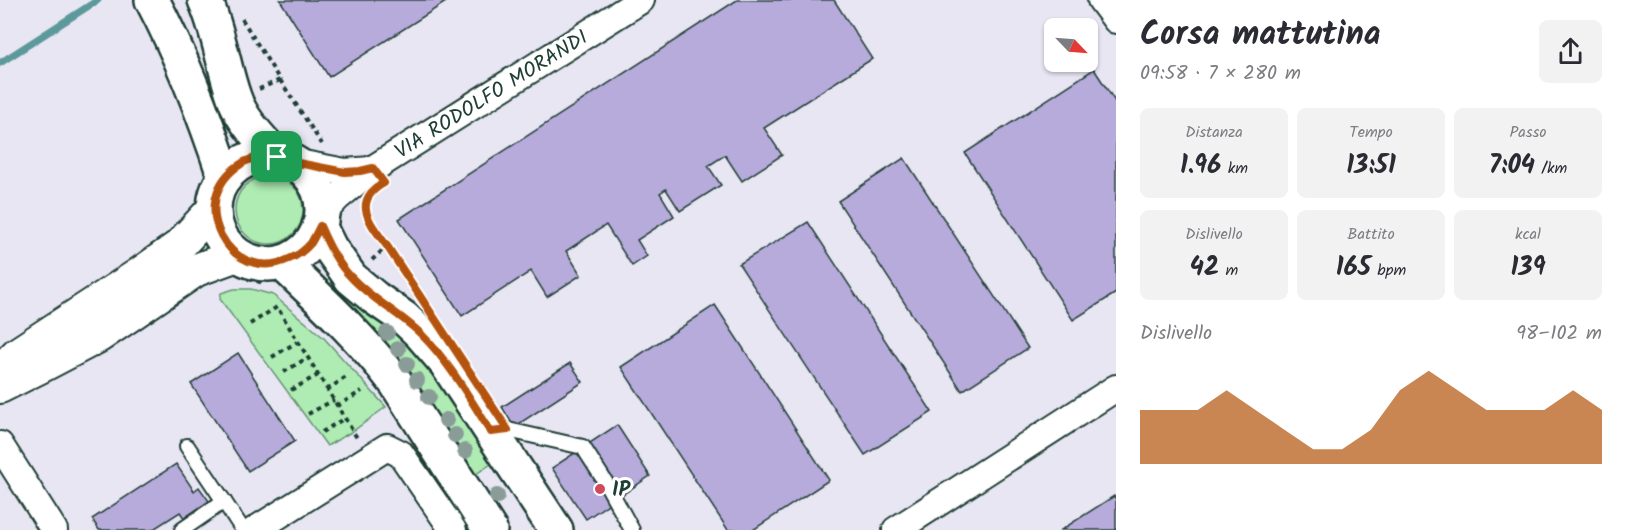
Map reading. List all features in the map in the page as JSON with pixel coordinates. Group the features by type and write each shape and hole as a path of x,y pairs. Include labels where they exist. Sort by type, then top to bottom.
{"main road":[{"path":"152,0 174,44 202,110 220,193 216,226 238,267 251,262 266,264 276,274 356,333 396,383 490,530"},
{"path":"205,0 234,99 249,125 285,160 306,172 316,185 321,200 321,220 330,248 351,278 404,318 432,345 556,530"},
{"path":"220,193 242,163 259,157 285,160"},
{"path":"276,274 311,243 321,220"}],"street":[{"name":"VIA RODOLFO MORANDI","path":"321,220 337,198 371,170 641,0"},
{"path":"1101,0 1116,20"},
{"name":"VIA RODOLFO MORANDI","path":"285,160 345,172 371,170"},
{"path":"0,371 17,354 138,275 178,246 220,193"},
{"path":"0,387 99,336 196,270 238,267"},
{"path":"906,527 1116,388"},
{"path":"0,445 54,530"},
{"path":"255,530 387,447 400,454 453,530"}],"lane":[{"path":"491,432 508,430 583,447 632,530"},
{"path":"187,446 243,530"},
{"path":"182,530 224,501"}],"path":[{"path":"237,9 323,145"},
{"path":"366,203 365,209 369,222 417,293"},
{"path":"238,267 248,279 276,274"},
{"path":"250,324 277,307 369,458"},
{"path":"272,357 297,342"},
{"path":"284,372 307,358"},
{"path":"291,390 318,375"},
{"path":"327,390 349,375"},
{"path":"337,406 362,392"},
{"path":"308,414 334,400"},
{"path":"322,432 345,418"}],"green space":[{"path":"269,176 282,179 293,186 300,197 303,210 300,223 293,234 282,241 269,244 256,241 245,234 238,223 235,210 238,197 245,186 256,179"},
{"path":"234,289 251,289 273,295 324,338 386,407 353,431 327,446 220,299 221,293"},
{"path":"350,292 428,358 497,460 467,480 338,302"}],"building":[{"path":"280,0 449,0 329,77"},
{"path":"737,0 834,0 872,59 764,128 782,155 742,181 725,155 708,166 721,185 680,211 666,189 660,193 674,216 637,240 647,256 632,266 606,225 566,251 581,275 547,297 531,271 462,316 399,219"},
{"path":"1089,72 1096,72 1116,103 1116,293 1073,320 965,153"},
{"path":"904,158 1028,348 962,391 838,201"},
{"path":"808,222 932,412 865,455 739,264"},
{"path":"715,305 829,480 753,530 728,530 621,367"},
{"path":"238,353 295,441 248,471 191,384"},
{"path":"570,363 583,382 514,427 502,407"},
{"path":"617,425 650,476 586,519 552,468"},
{"path":"176,464 194,491 199,487 209,501 184,518 180,512 152,530 99,530 92,519"},
{"path":"1114,496 1116,499 1116,530 1061,530"}],"waterway":[{"path":"0,63 98,0"}],"place":[{"name":"IP","path":"600,489"}],"route":[{"path":"259,157 277,157 345,172 373,168 384,183 375,188 367,197 365,209 369,222 508,430 491,432 432,345 404,318 351,278 330,248 320,226 311,243 298,255 282,262 266,264 251,262 237,255 224,242 216,226 214,208 221,184 242,163 259,157"}]}
